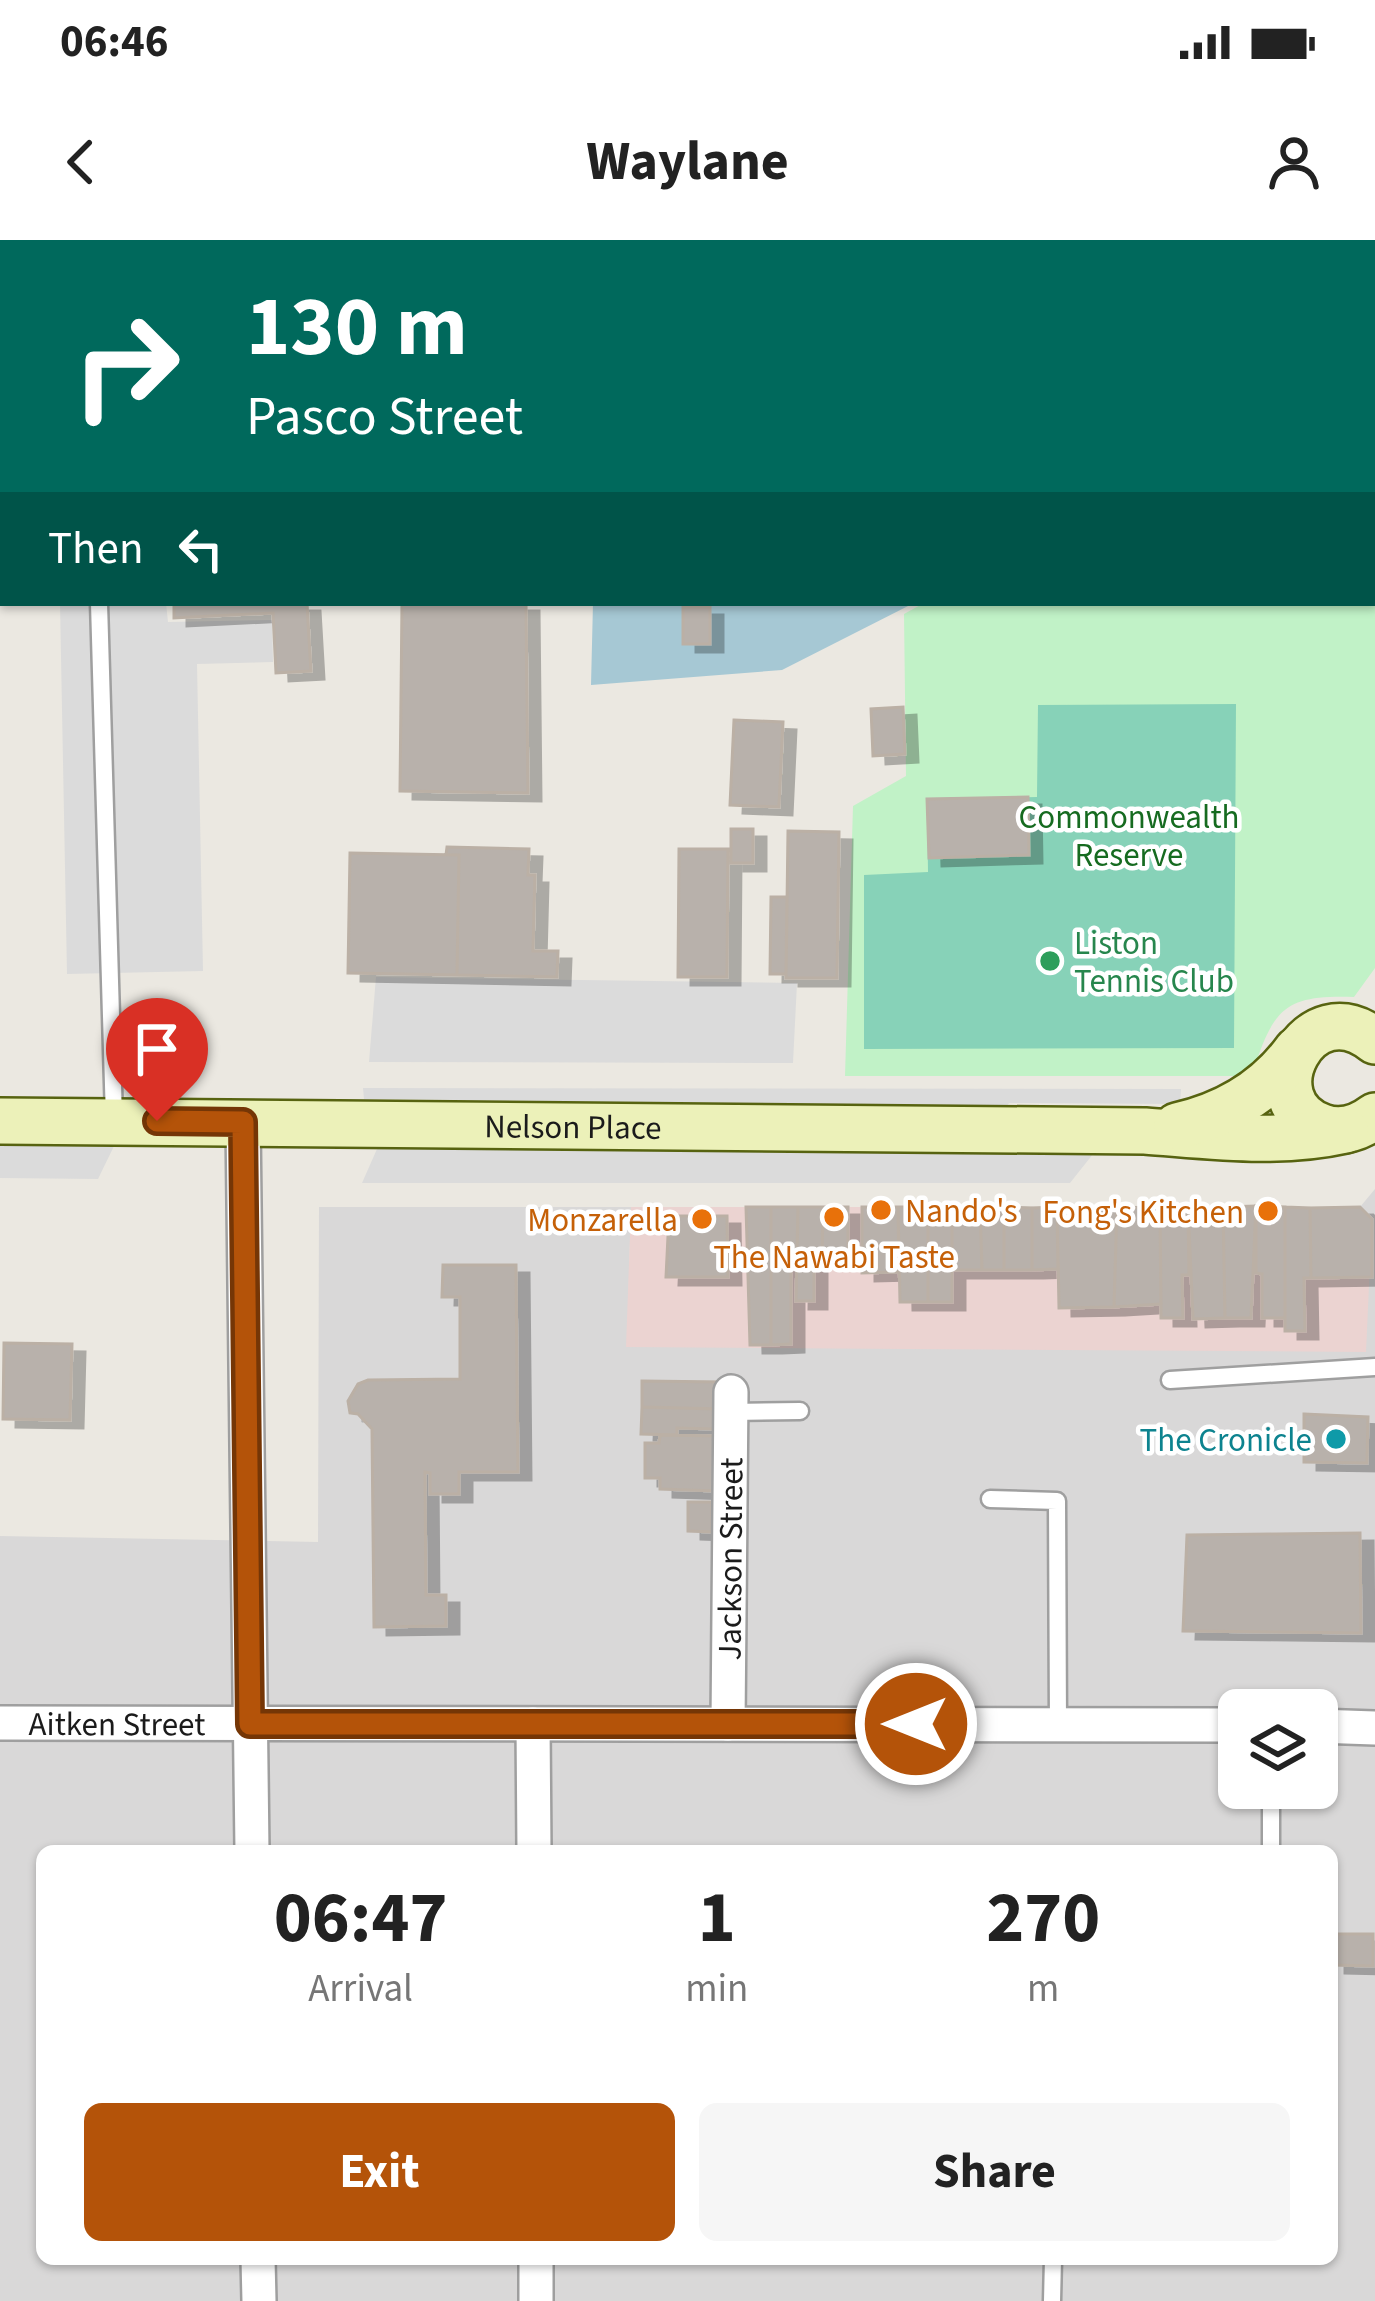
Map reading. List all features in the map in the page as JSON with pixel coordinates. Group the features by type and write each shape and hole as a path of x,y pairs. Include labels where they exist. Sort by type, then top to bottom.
{"street":[{"name":"Nelson Place","path":"1145,1131 1222,1112 1345,1033"},
{"path":"1345,1033 1288,1082 1296,1105 1320,1126 1361,1129"},
{"name":"Nelson Place","path":"0,1121 1145,1131 1261,1140 1361,1129"},
{"path":"243,1122 252,1845"},
{"name":"Jackson Street","path":"728,1724 731,1402"},
{"name":"Aitken Street","path":"0,1724 1218,1725"},
{"path":"533,1724 534,1845"},
{"path":"1338,1727 1375,1728"},
{"path":"258,2265 259,2301"},
{"path":"536,2265 536,2301"}],"lane":[{"path":"99,606 114,1120"},
{"path":"1170,1380 1375,1367"},
{"path":"731,1402 800,1411"},
{"path":"990,1499 1057,1501 1058,1725"},
{"path":"1270,1809 1271,1845"},
{"path":"1052,2301 1053,2265"}],"shaded area":[{"path":"60,606 166,606 168,622 272,620 273,662 197,664 203,971 67,974"},
{"path":"376,977 797,983 793,1063 369,1062"},
{"path":"363,1088 1181,1089 1180,1104 1009,1103 999,1118 549,1116 556,1101 364,1099"},
{"path":"0,1144 115,1144 98,1179 0,1178"},
{"path":"377,1149 1093,1154 1070,1183 362,1183"},
{"path":"1375,1189 1375,2301 0,2301 0,1536 318,1542 319,1207 631,1207 627,1347 1372,1220 1360,1207"},
{"path":"631,1207 1360,1207 1372,1219 1366,1352 626,1347"}],"green space":[{"name":"Commonwealth Reserve","path":"919,606 1375,606 1375,968 1354,997 1313,999 1287,1009 1269,1031 1254,1069 1235,1076 845,1076 853,806 906,776 904,614"},
{"name":"Liston Tennis Club","path":"1236,704 1234,1048 864,1049 864,875 928,872 927,799 1037,797 1038,705"}],"water":[{"path":"593,606 908,606 782,670 591,685"}],"building":[{"path":"174,606 307,606 311,671 276,673 273,613 174,618"},
{"path":"402,606 526,606 528,793 400,791"},
{"path":"683,607 710,607 710,644 683,644"},
{"path":"903,707 905,754 873,756 871,709"},
{"path":"734,720 783,722 779,807 730,805"},
{"path":"1028,797 1029,855 929,858 927,799"},
{"path":"731,829 753,829 753,863 731,863"},
{"path":"788,831 839,832 837,978 786,978"},
{"path":"447,847 529,849 528,875 535,875 533,951 558,951 557,977 457,975 459,855 446,855"},
{"path":"679,849 728,849 727,977 678,977"},
{"path":"350,853 459,855 457,975 348,973"},
{"path":"771,897 787,897 786,974 770,974"},
{"path":"1256,1206 1285,1207 1285,1318 1262,1318"},
{"path":"1256,1206 1251,1318 1225,1318 1223,1207"},
{"path":"746,1207 771,1207 771,1345 750,1345"},
{"path":"771,1207 798,1207 797,1261 791,1262 791,1344 771,1345"},
{"path":"798,1207 823,1207 822,1259 814,1259 814,1301 796,1301"},
{"path":"823,1207 848,1207 848,1259 822,1259"},
{"path":"862,1207 898,1207 899,1272 862,1273"},
{"path":"898,1207 928,1207 928,1302 900,1302"},
{"path":"928,1207 952,1208 952,1302 928,1302"},
{"path":"980,1207 982,1270 952,1270 952,1208"},
{"path":"980,1207 1004,1207 1004,1270 982,1270"},
{"path":"1004,1207 1032,1208 1032,1270 1004,1270"},
{"path":"1057,1207 1117,1207 1114,1307 1059,1308"},
{"path":"1057,1207 1058,1269 1032,1270 1032,1208"},
{"path":"1117,1207 1160,1208 1161,1304 1114,1307"},
{"path":"1188,1207 1223,1207 1225,1318 1193,1319"},
{"path":"1188,1207 1189,1275 1182,1275 1183,1318 1161,1318 1160,1208"},
{"path":"1285,1207 1310,1208 1311,1278 1304,1278 1305,1331 1285,1331"},
{"path":"1360,1207 1372,1219 1372,1277 1311,1278 1310,1208"},
{"path":"669,1216 727,1216 728,1277 666,1277"},
{"path":"443,1265 516,1265 518,1472 459,1472 459,1494 430,1494 430,1473 425,1472 426,1595 446,1595 446,1626 374,1627 372,1429 358,1414 350,1413 348,1401 358,1384 368,1380 460,1379 460,1297 442,1297"},
{"path":"4,1343 72,1344 70,1420 3,1419"},
{"path":"642,1381 723,1382 723,1409 642,1407"},
{"path":"642,1407 716,1409 716,1429 641,1434"},
{"name":"The Cronicle","path":"1304,1414 1368,1417 1367,1463 1304,1462"},
{"path":"660,1435 721,1436 715,1491 660,1489 660,1478 645,1478 645,1443 659,1443"},
{"path":"688,1502 712,1502 712,1532 688,1531"},
{"path":"1360,1533 1361,1633 1183,1631 1187,1535"},
{"path":"1338,1934 1373,1934 1373,1966 1338,1965"}],"place":[{"name":"Liston Tennis Club","path":"1050,961"},
{"name":"Nando's","path":"881,1210"},
{"name":"Fong's Kitchen","path":"1268,1211"},
{"name":"The Nawabi Taste","path":"834,1217"},
{"name":"Monzarella","path":"702,1219"},
{"name":"The Cronicle","path":"1336,1439"}],"route":[{"path":"157,1121 243,1122 250,1724 916,1724"}]}
